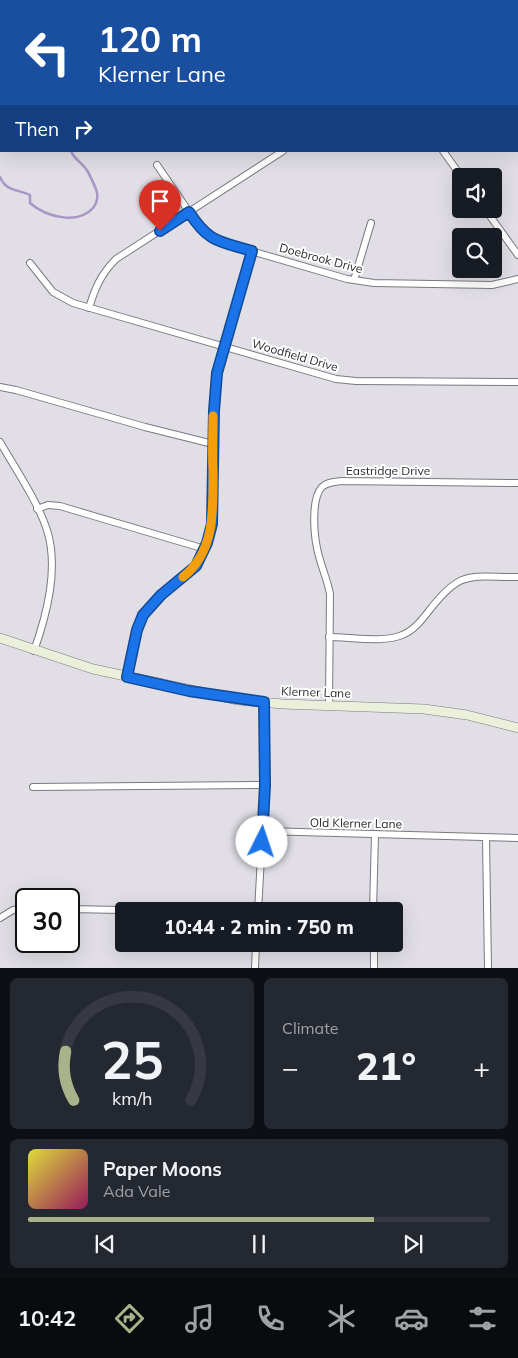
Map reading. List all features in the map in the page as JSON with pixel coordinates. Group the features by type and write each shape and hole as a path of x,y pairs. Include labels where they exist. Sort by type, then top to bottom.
{"street":[{"path":"89,308 97,283 104,271 116,259 281,152"},
{"path":"444,152 455,168"},
{"name":"Doebrook Drive","path":"157,165 200,228 210,238 354,280 393,284 492,285 518,279"},
{"path":"491,218 518,255"},
{"path":"354,280 371,223"},
{"path":"127,677 137,630 143,615 161,595 196,566 205,549 212,524 215,382 252,251"},
{"name":"Woodfield Drive","path":"30,263 54,292 73,303 224,345 327,377 346,380 518,382"},
{"path":"0,387 145,428 213,444"},
{"path":"0,442 37,508 48,532 51,557 47,608 34,651"},
{"name":"Eastridge Drive","path":"329,705 330,594 327,578 317,549 315,533 317,496 322,487 328,483 341,481 518,483"},
{"path":"37,508 48,505 60,506 205,549"},
{"path":"329,636 395,638 410,632 446,589 458,580 472,577 518,577"},
{"name":"Klerner Lane","path":"0,638 75,665 189,691 264,702 424,709 467,715 518,728"},
{"path":"259,902 265,785 264,702"},
{"path":"33,787 265,785"},
{"name":"Old Klerner Lane","path":"263,831 518,838"},
{"path":"373,902 375,834"},
{"path":"486,838 488,968"},
{"path":"80,909 115,910"},
{"path":"0,918 15,910"},
{"path":"255,968 256,952"},
{"path":"374,952 374,968"}],"waterway":[{"path":"0,177 9,188 30,195 30,203 44,212 62,217 71,218 79,216 93,208 97,191 87,170 72,152"}],"slow traffic":[{"path":"183,577 196,566 205,549 212,524 213,416"}],"route":[{"path":"160,231 189,212 204,233 210,238 252,251 218,364 215,382 212,524 207,543 196,566 161,595 143,615 137,630 127,677 238,700 264,702 265,785 262,842"}]}
